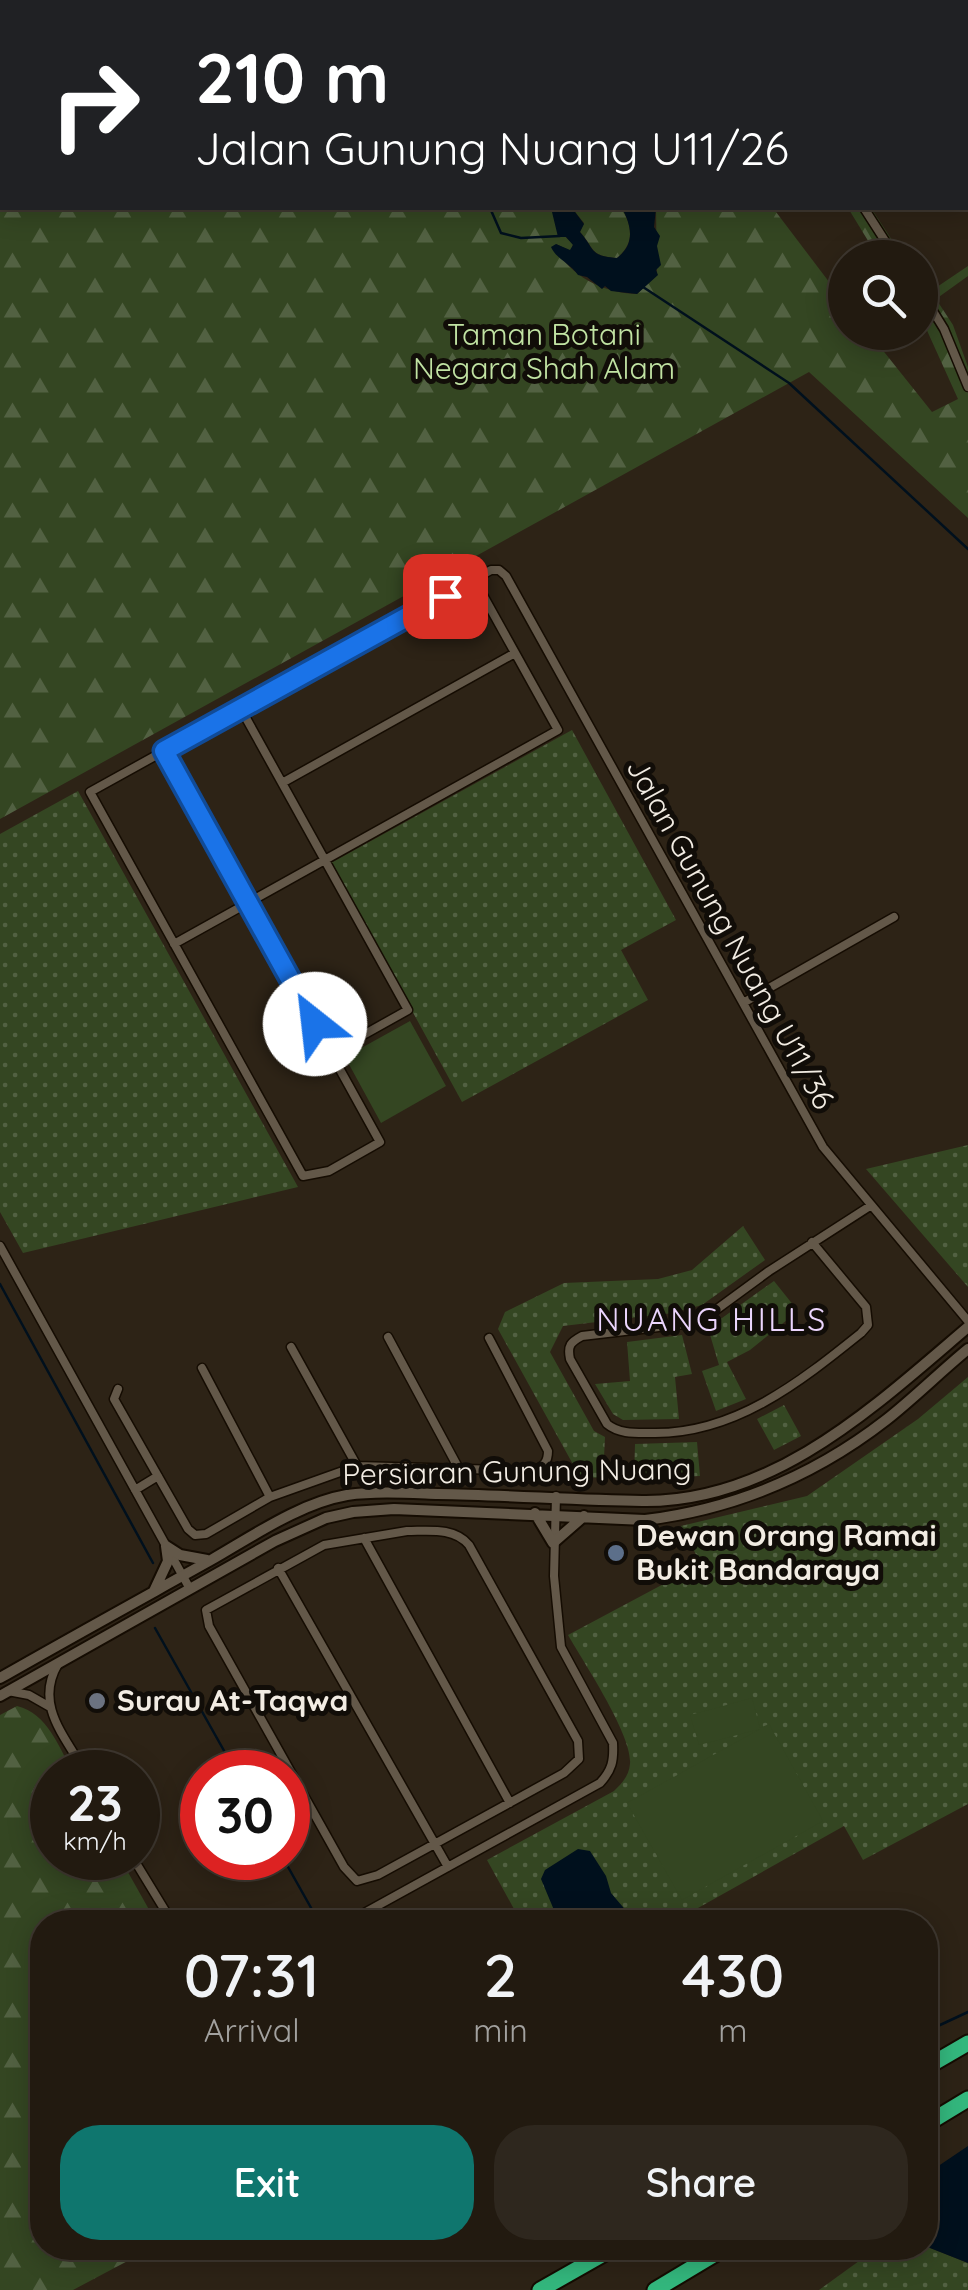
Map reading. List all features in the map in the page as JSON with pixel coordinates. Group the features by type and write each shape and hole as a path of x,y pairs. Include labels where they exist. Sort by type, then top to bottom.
{"highway":[{"path":"938,2061 968,2044"},
{"path":"938,2118 968,2099"},
{"path":"540,2290 593,2260"},
{"path":"656,2290 705,2260"}],"street":[{"path":"865,210 884,240"},
{"path":"938,319 968,387"},
{"name":"Jalan Gunung Nuang U11/36","path":"474,579 491,570 506,576 823,1147 968,1324"},
{"path":"164,751 248,902 331,1052 380,1142 329,1171 302,1176 90,792 474,579 558,730 248,902 174,944"},
{"path":"282,783 515,654"},
{"path":"240,709 408,1010 331,1052"},
{"path":"743,1004 894,917"},
{"path":"812,1242 866,1308 868,1325 861,1333 788,1390 711,1426 664,1434 614,1430 606,1424 570,1358 571,1342 582,1336 684,1324 709,1316 812,1242 870,1206"},
{"path":"0,1246 190,1589"},
{"name":"Persiaran Gunung Nuang","path":"0,1678 319,1503 389,1493 645,1501 685,1498 729,1488 825,1441 876,1405 968,1324"},
{"path":"388,1337 458,1469"},
{"path":"118,1389 114,1399 188,1530 195,1535 206,1534 270,1497 357,1466 534,1471 548,1460 548,1451 489,1338"},
{"path":"291,1347 357,1466"},
{"name":"Persiaran Gunung Nuang","path":"4,1694 275,1541 326,1518 394,1509 645,1520 732,1504 778,1486 854,1444 968,1349"},
{"path":"202,1368 270,1497"},
{"path":"135,1490 158,1476"},
{"path":"370,1910 600,1783 610,1773 613,1743 561,1647 553,1543 556,1496"},
{"path":"535,1513 553,1543"},
{"path":"553,1543 584,1516"},
{"path":"438,1530 463,1538 470,1545 578,1741 579,1759 564,1773 510,1803 378,1876 357,1882 344,1868 209,1626 206,1610 324,1545 364,1538 438,1530"},
{"path":"364,1538 510,1803"},
{"path":"166,1546 180,1555 210,1560"},
{"path":"153,1592 168,1561 166,1546"},
{"path":"278,1568 448,1867"},
{"path":"58,1663 46,1691 50,1707 73,1750"},
{"path":"4,1694 30,1695 50,1707"},
{"path":"146,1880 165,1910"}],"green space":[{"name":"Taman Botani Negara Shah Alam","path":"0,210 555,210 558,228 573,244 571,251 556,244 568,265 588,281 613,291 637,294 657,275 656,210 775,210 828,281 828,350 883,350 932,412 958,399 936,350 938,302 953,325 968,367 968,518 809,372 0,819"},
{"path":"574,210 623,210 630,235 627,247 617,258 602,255 580,232 584,223"},
{"path":"849,210 872,210 892,240 868,240"},
{"path":"968,266 968,276 938,298 938,286"},
{"path":"572,730 676,920 621,950 648,1000 462,1102 331,863"},
{"path":"78,791 298,1187 23,1253 0,1212 0,834"},
{"path":"410,1021 446,1086 381,1123 345,1057"},
{"path":"968,1145 968,1287 866,1169"},
{"path":"743,1226 765,1260 702,1305 673,1313 563,1326 550,1352 594,1431 605,1437 603,1478 580,1477 498,1329 505,1312 564,1283 658,1279 692,1270"},
{"path":"774,1281 798,1311 750,1350 727,1362 746,1399 716,1411 702,1371 719,1365 708,1328"},
{"path":"682,1335 692,1374 675,1377 679,1419 623,1420 613,1414 595,1384 630,1381 627,1342"},
{"path":"968,1377 968,1804 863,1860 844,1826 694,1910 512,1910 487,1860 614,1791 625,1779 630,1764 616,1718 568,1635 701,1564 681,1526 807,1496 918,1419"},
{"path":"784,1405 801,1436 774,1450 757,1419"},
{"path":"697,1442 700,1476 634,1479 635,1444"},
{"path":"752,1698 760,1728 769,1724 823,1821 682,1900 627,1803 760,1729 699,1745 690,1715"},
{"path":"17,1706 37,1716 61,1750 30,1750 30,1880 132,1880 149,1910 30,1910 30,2260 129,2260 73,2290 0,2290 0,1715"},
{"path":"938,2251 968,2263 968,2290 819,2290 860,2260 938,2260"}],"water":[{"path":"574,210 584,224 580,232 594,251 617,258 627,247 630,235 623,210 656,210 654,227 660,236 657,246 661,265 656,270 658,275 637,294 611,291 605,286 602,289 578,275 551,247 556,244 570,250 573,245 566,237 558,237 552,212"},
{"path":"578,1849 590,1851 606,1876 611,1893 625,1910 554,1910 541,1879 545,1870"},
{"path":"968,2146 968,2263 938,2251 938,2166"}],"waterway":[{"path":"491,210 501,233 521,238 560,236"},
{"path":"643,287 789,383 968,549"},
{"path":"0,1284 153,1563"},
{"path":"155,1628 224,1750"},
{"path":"295,1880 312,1910"},
{"path":"938,2026 968,2012"}],"place":[{"name":"Dewan Orang Ramai Bukit Bandaraya","path":"616,1553"},
{"name":"Surau At-Taqwa","path":"97,1701"}],"district":[{"name":"NUANG HILLS","path":"712,1320"}],"route":[{"path":"315,1024 164,751 445,596"}]}
